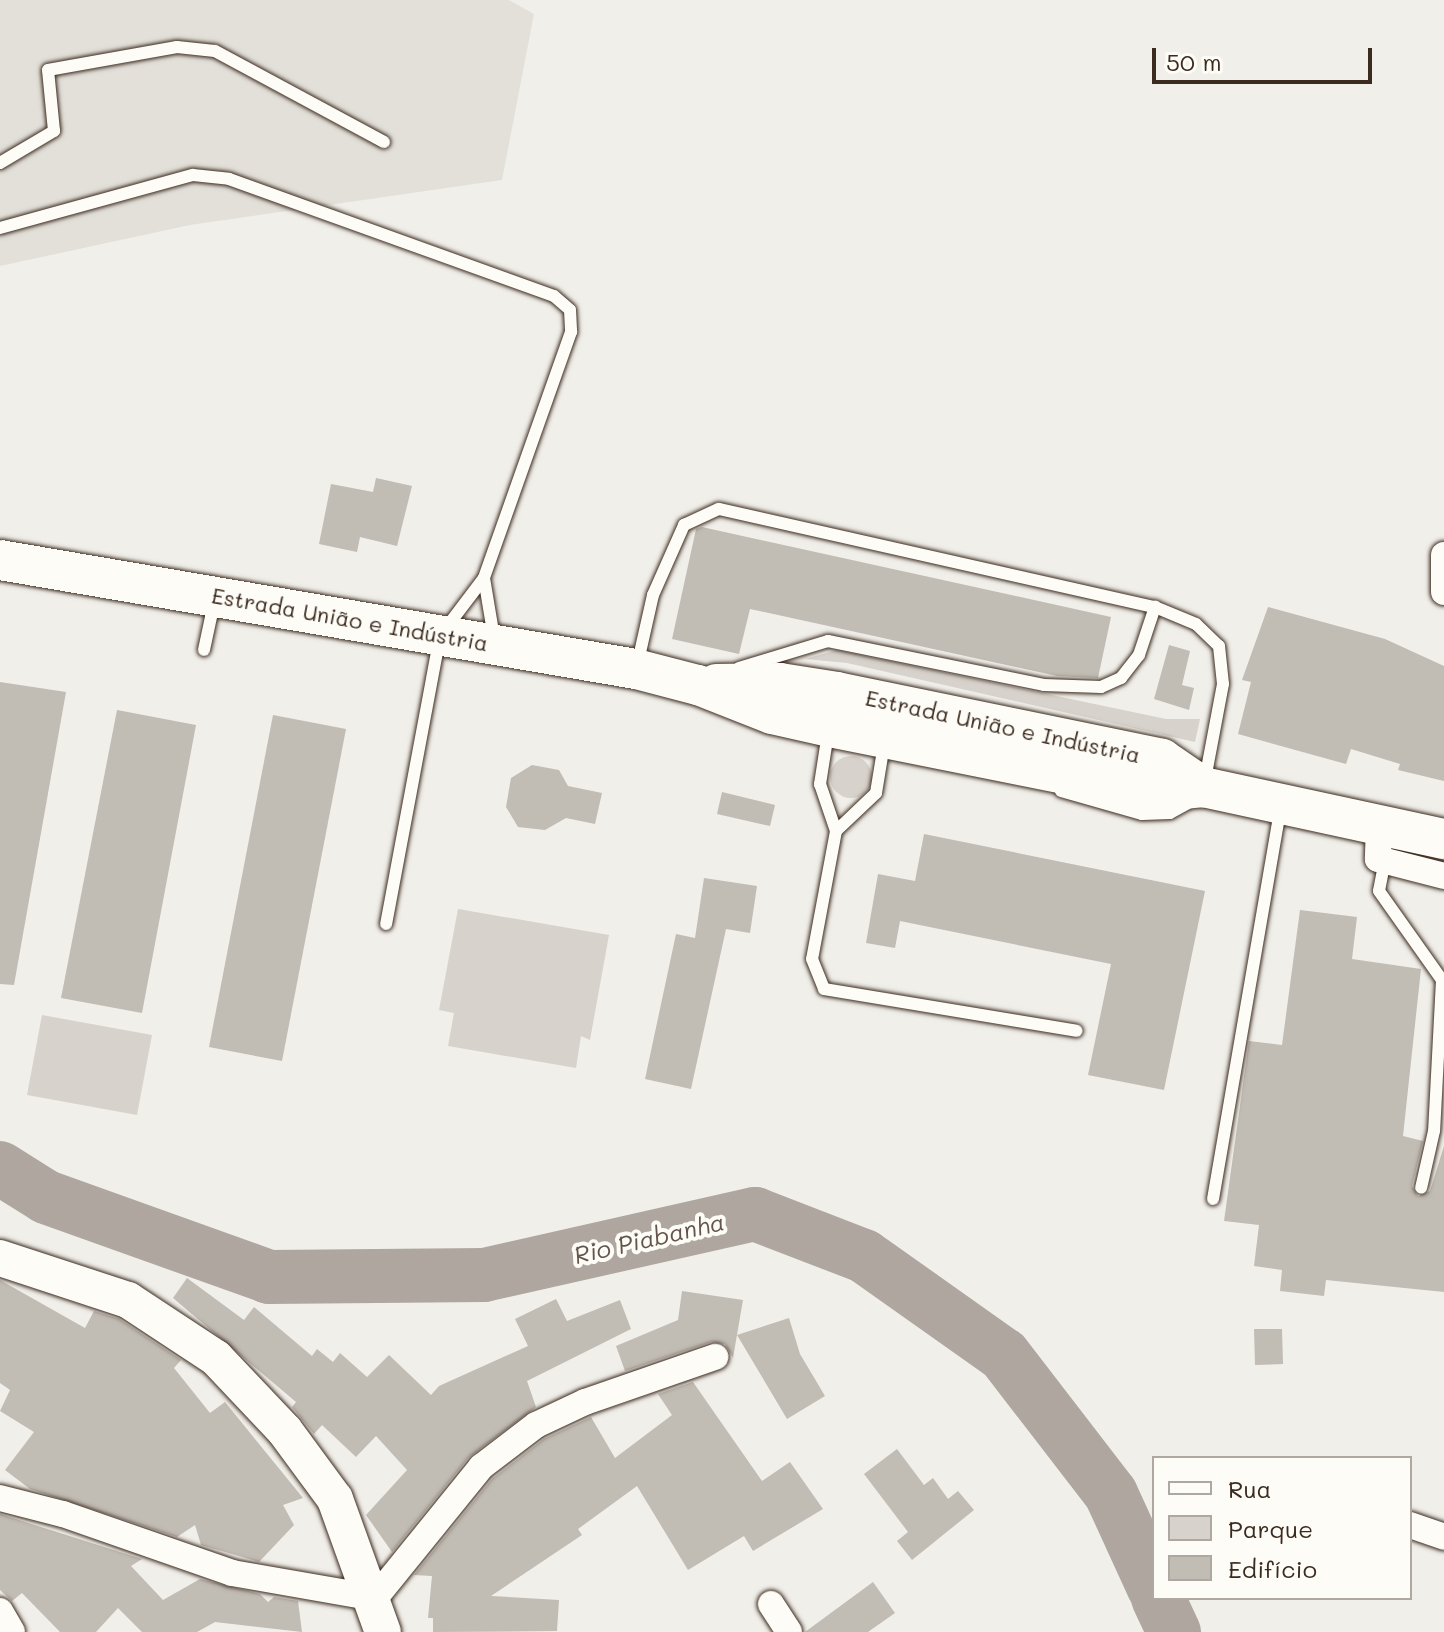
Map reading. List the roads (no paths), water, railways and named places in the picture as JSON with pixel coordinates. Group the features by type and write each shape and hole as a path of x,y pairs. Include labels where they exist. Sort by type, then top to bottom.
{"main road":[{"name":"Estrada União e Indústria","path":"0,560 636,669 698,685 772,714 833,710 1162,759 1203,787"},
{"name":"Estrada União e Indústria","path":"889,720 971,755 1154,792 1203,787 1444,839"}],"street":[{"path":"1444,555 1444,592"},
{"path":"1379,825 1375,848 1384,865 1444,876"},
{"path":"0,1258 128,1300 216,1358 285,1431 335,1499 379,1615"},
{"path":"379,1615 481,1467 536,1425 585,1402 715,1357"},
{"path":"0,1498 63,1514 232,1573 379,1615"},
{"path":"1412,1526 1444,1537"},
{"path":"771,1604 789,1632"},
{"path":"0,1611 12,1632"}],"lane":[{"path":"0,163 54,131 48,70 177,47 215,51 384,142"},
{"path":"0,228 193,175 229,179 554,296 570,310 571,332 484,578 440,636 386,924"},
{"path":"636,669 653,595 684,525 719,509 1155,607 1196,624 1219,646 1223,684 1203,787"},
{"path":"484,578 495,644"},
{"path":"204,650 215,596"},
{"path":"698,685 783,651 828,641 1044,685 1101,687 1121,678 1139,655 1155,607"},
{"path":"833,710 820,784 836,831 814,928 812,959 824,989 1077,1031"},
{"path":"836,831 876,793 889,720"},
{"path":"1213,1199 1282,803"},
{"path":"1384,865 1379,891 1442,980 1434,1131 1421,1188"}],"waterway":[{"name":"Rio Piabanha","path":"0,1168 46,1197 269,1277 484,1275 755,1214 864,1256 1004,1355 1111,1494 1152,1584"},
{"name":"Rio Piabanha","path":"1159,1600 1174,1632"}]}
